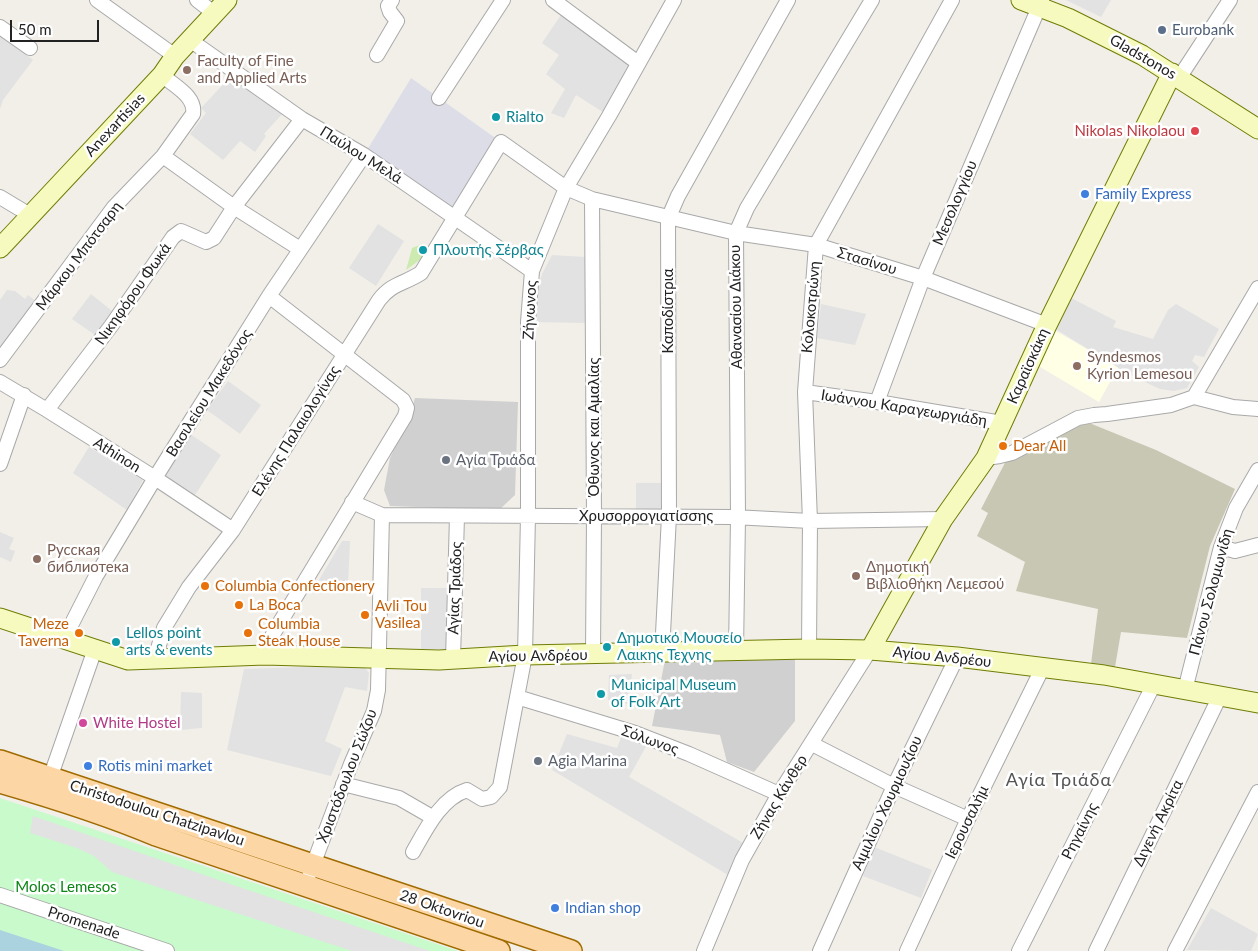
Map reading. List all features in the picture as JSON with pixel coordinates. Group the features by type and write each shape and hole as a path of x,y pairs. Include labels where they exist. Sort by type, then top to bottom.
{"main road":[{"name":"Christodoulou Chatzipavlou","path":"0,761 313,866"},
{"name":"Christodoulou Chatzipavlou","path":"0,782 44,795 305,885"},
{"name":"28 Oktovriou","path":"313,866 571,951"},
{"name":"28 Oktovriou","path":"305,885 499,951"}],"street":[{"path":"97,0 176,56"},
{"path":"197,0 221,7"},
{"path":"377,55 397,21 388,6 392,0"},
{"path":"439,98 503,0"},
{"path":"553,0 638,63"},
{"name":"Ζήνωνος","path":"432,817 459,792 467,790 482,799 491,797 500,787 525,655 528,516 528,322 532,271 566,188 610,116 674,0"},
{"name":"Καποδίστρια","path":"662,654 668,516 668,218 678,196 788,0"},
{"name":"Αθανασίου Διάκου","path":"736,652 738,517 736,233 747,208 872,0"},
{"name":"Κολοκοτρώνη","path":"809,649 810,520 805,392 816,245 952,0"},
{"name":"Gladstonos","path":"1021,0 1041,3 1142,55 1256,124"},
{"path":"1176,76 1230,0"},
{"name":"Μεσολογγίου","path":"878,402 924,278 1041,3"},
{"name":"Anexartisias","path":"0,248 162,75 176,56 221,7"},
{"path":"0,26 30,48"},
{"name":"Παύλου Μελά","path":"190,40 302,119 364,155 532,271"},
{"name":"Μάρκου Μπότσαρη","path":"0,360 114,207 164,156 193,114 194,107 191,100 162,75"},
{"name":"Καραϊσκάκη","path":"870,650 943,519 986,458 1047,325 1176,76"},
{"name":"Νικηφόρου Φωκά","path":"47,410 111,326 173,237 181,231 206,242 214,238 234,207 302,119"},
{"name":"Στασίνου","path":"501,142 566,188 592,200 736,233 816,245 924,278 1047,325"},
{"name":"Ελένης Παλαιολογίνας","path":"155,660 164,628 189,587 233,530 386,291 421,273 501,142"},
{"name":"Βασιλείου Μακεδόνος","path":"64,638 96,576 155,478 269,296 364,155"},
{"path":"164,156 234,207 300,249"},
{"path":"0,197 30,215"},
{"name":"Όθωνος και Αμαλίας","path":"592,200 593,655"},
{"path":"1194,397 1258,288"},
{"path":"266,655 273,634 405,416 407,408 404,400 269,296"},
{"name":"Athinon","path":"0,382 155,478 233,530"},
{"name":"Ιωάννου Καραγεωργιάδη","path":"805,392 1002,423"},
{"path":"0,464 3,444 24,396"},
{"path":"986,458 1012,453 1078,418 1094,415 1171,405 1194,397 1233,406 1258,409"},
{"name":"Πάνου Σολομωνίδη","path":"1185,690 1220,548 1236,508 1258,470"},
{"name":"Χρυσορρογιατίσσης","path":"352,502 382,515 668,516 810,520 943,519"},
{"name":"Χριστόδουλου Σώζου","path":"305,885 343,784 374,711 378,690 382,515"},
{"name":"Αγίας Τριάδος","path":"453,660 457,516"},
{"path":"1220,548 1235,551 1258,545"},
{"name":"Αγίου Ανδρέου","path":"0,618 128,660 266,655 453,660 525,655 662,654 809,649 870,650 957,657 1104,675 1258,703"},
{"path":"50,778 95,649"},
{"name":"Ζήνας Κάνθερ","path":"704,951 742,860 779,794 870,650"},
{"name":"Αιμιλίου Χουρμουζίου","path":"820,951 894,786 957,657"},
{"name":"Ιερουσαλήμ","path":"907,951 968,819 1043,667"},
{"name":"Ρηγαίνης","path":"1019,951 1154,684"},
{"name":"Διγενή Ακρίτα","path":"1096,951 1220,696"},
{"name":"Σόλωνος","path":"517,697 635,733 689,754 779,794"},
{"path":"812,744 894,786 968,819"},
{"path":"343,784 399,798 432,817 414,852"},
{"path":"1175,951 1258,792"},
{"name":"Promenade","path":"0,895 167,951"}],"shaded area":[{"path":"1066,0 1111,0 1101,17"},
{"path":"561,15 632,68 606,114 576,95 564,118 551,113 565,89 546,74 559,55 542,43"},
{"path":"0,33 33,60 3,100 0,109"},
{"path":"232,75 284,112 264,134 266,136 255,152 240,141 223,160 190,134 206,113 201,108"},
{"path":"411,78 501,142 456,218 364,155"},
{"path":"378,224 404,241 376,286 349,268"},
{"path":"552,255 585,257 585,323 534,322 539,285 542,274"},
{"path":"7,290 15,291 25,299 28,295 38,303 0,353 0,300"},
{"path":"91,294 112,311 95,335 72,319"},
{"path":"1069,297 1116,321 1113,327 1153,339 1168,310 1176,304 1219,329 1204,357 1195,355 1192,361 1199,367 1187,388 1174,391 1160,389 1130,375 1054,328"},
{"path":"821,304 866,314 855,345 817,338"},
{"name":"Syndesmos Kyrion Lemesou","path":"1054,330 1118,367 1099,402 1035,364"},
{"path":"228,381 261,405 240,434 207,410"},
{"path":"415,398 518,402 515,495 499,510 390,506 384,490 390,458 410,415"},
{"path":"1082,420 1156,450 1235,489 1210,546 1187,638 1121,632 1115,667 1091,664 1098,609 1016,591 1025,562 977,536 988,513 981,509 1007,459"},
{"path":"190,434 221,455 193,498 162,478"},
{"path":"89,447 143,480 127,510 73,473"},
{"path":"636,483 664,483 664,514 636,514"},
{"path":"0,532 14,538 9,549 15,551 11,562 0,557"},
{"path":"342,541 350,541 348,584 327,583 319,580"},
{"path":"421,588 449,588 449,649 421,649"},
{"path":"795,655 795,721 754,772 727,762 720,735 652,726 665,660"},
{"path":"363,665 369,673 367,691 345,687 325,741 342,749 331,776 227,750 244,669"},
{"path":"632,674 628,704 608,700 609,675"},
{"path":"181,692 202,693 202,728 180,730"},
{"path":"623,733 648,743 629,777 745,844 728,875 552,770 567,734 617,748"},
{"path":"33,816 430,951 352,951 112,872 94,856 77,848 30,833"},
{"path":"874,847 932,870 921,898 863,876"},
{"path":"1211,908 1258,934 1251,951 1187,950"}],"green space":[{"path":"422,244 426,253 424,257 406,270 412,248"},
{"name":"Molos Lemesos","path":"0,798 458,951 38,951 0,938"}],"water":[{"path":"0,930 64,951 0,951"}],"place":[{"name":"Eurobank","path":"1162,30"},
{"name":"Faculty of Fine and Applied Arts","path":"187,70"},
{"name":"Rialto","path":"496,117"},
{"name":"Nikolas Nikolaou","path":"1195,131"},
{"name":"Family Express","path":"1085,194"},
{"name":"Πλουτής Σέρβας","path":"423,250"},
{"name":"Syndesmos Kyrion Lemesou","path":"1077,366"},
{"name":"Dear All","path":"1003,446"},
{"name":"Αγία Τριάδα","path":"446,460"},
{"name":"Русская библиотека","path":"37,559"},
{"name":"Δημοτική Βιβλιοθήκη Λεμεσού","path":"856,576"},
{"name":"Columbia Confectionery","path":"205,586"},
{"name":"La Boca","path":"239,605"},
{"name":"Avli Tou Vasilea","path":"365,615"},
{"name":"Meze Taverna","path":"79,633"},
{"name":"Columbia Steak House","path":"248,633"},
{"name":"Lellos point arts & events","path":"116,642"},
{"name":"Δημοτικό Μουσείο Λαικης Τεχνης","path":"607,647"},
{"name":"Municipal Museum of Folk Art","path":"601,694"},
{"name":"White Hostel","path":"83,723"},
{"name":"Agia Marina","path":"538,761"},
{"name":"Rotis mini market","path":"88,766"},
{"name":"Indian shop","path":"555,908"}],"district":[{"name":"Αγία Τριάδα","path":"1059,780"}]}
